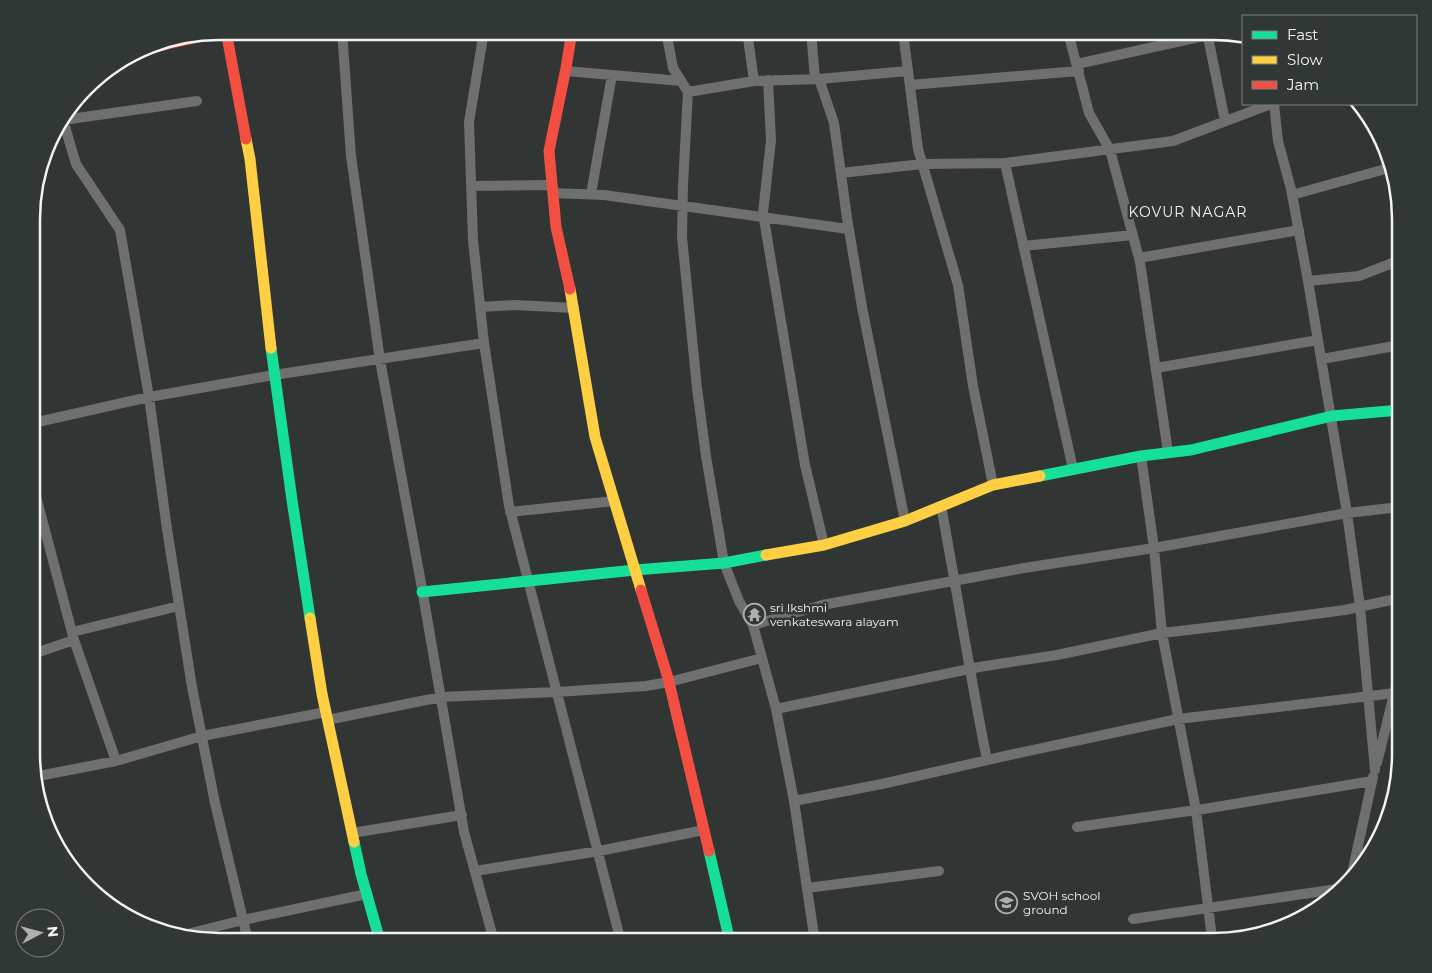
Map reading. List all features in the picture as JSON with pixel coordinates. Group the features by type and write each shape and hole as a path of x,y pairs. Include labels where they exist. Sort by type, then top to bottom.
{"street":[{"path":"228,40 250,158 274,376 320,684 352,833 378,933"},
{"path":"343,40 351,156 380,360 464,832 492,933"},
{"path":"483,40 469,122 473,240 484,343 510,512 619,933"},
{"path":"571,40 549,151 556,227 574,308 595,437 669,682 728,933"},
{"path":"668,40 673,68 688,92 682,237 697,388 706,456 724,563 739,601 753,625 776,709 794,802 814,933"},
{"path":"749,40 754,81"},
{"path":"812,40 817,79 834,123 848,229 905,520"},
{"path":"904,40 918,150 958,285 973,386 993,485"},
{"path":"1070,40 1089,113 1110,150 1139,258 1168,452"},
{"path":"910,85 1078,68 1182,40"},
{"path":"1209,40 1225,121"},
{"path":"566,71 681,81"},
{"path":"688,92 754,81 817,79 908,71"},
{"path":"591,194 612,75"},
{"path":"768,80 771,140 764,216 804,466 824,545"},
{"path":"70,119 197,101"},
{"path":"841,173 922,164 1004,163 1173,141 1269,105"},
{"path":"1272,105 1278,142 1299,230 1332,416 1360,607 1375,770"},
{"path":"65,127 76,164 120,230 149,397 167,529 192,687 215,803 246,933"},
{"path":"1004,163 1072,469"},
{"path":"1292,195 1385,169"},
{"path":"471,186 553,189 764,216 848,229"},
{"path":"1139,258 1299,230"},
{"path":"1023,246 1133,235"},
{"path":"1308,281 1359,276 1392,263"},
{"path":"480,307 515,305 574,308"},
{"path":"1156,368 1318,340"},
{"path":"40,421 149,397 484,343"},
{"path":"1322,359 1392,346"},
{"path":"422,592 528,580 724,563 824,545 905,520 993,485 1141,456 1191,450 1332,416 1392,411"},
{"path":"1141,456 1154,548 1162,633 1196,810 1211,933"},
{"path":"510,512 614,501"},
{"path":"940,506 987,760"},
{"path":"753,625 822,605 1024,568 1154,548 1347,513 1392,508"},
{"path":"40,511 73,636 116,761"},
{"path":"776,709 969,669 1057,655 1162,633 1360,607 1392,600"},
{"path":"40,651 73,636 179,606"},
{"path":"42,775 116,761 202,736 441,697 646,686 669,682 762,658"},
{"path":"794,802 1178,719 1392,693"},
{"path":"1354,864 1392,701"},
{"path":"1077,827 1196,810 1372,781"},
{"path":"352,833 462,815"},
{"path":"475,871 598,851 704,830"},
{"path":"807,888 939,870"},
{"path":"1133,919 1330,890"},
{"path":"198,931 367,894"}],"traffic: fast":[{"path":"271,348 310,618"},
{"path":"1040,476 1141,456 1191,450 1332,416 1392,411"},
{"path":"422,592 635,570 724,563 766,555"},
{"path":"354,842 378,933"},
{"path":"709,851 728,933"}],"traffic: slow":[{"path":"246,139 250,159 271,348"},
{"path":"570,289 595,437 641,590"},
{"path":"766,555 824,545 905,521 993,485 1040,476"},
{"path":"310,618 322,694 354,842"}],"traffic: jam":[{"path":"228,40 246,139"},
{"path":"570,289 556,227 549,151 571,40"},
{"path":"641,590 668,678 709,851"}],"place":[{"name":"sri lkshmi venkateswara alayam","path":"754,614"},
{"name":"SVOH school ground","path":"1007,902"}],"district":[{"name":"KOVUR NAGAR","path":"1188,212"}]}
